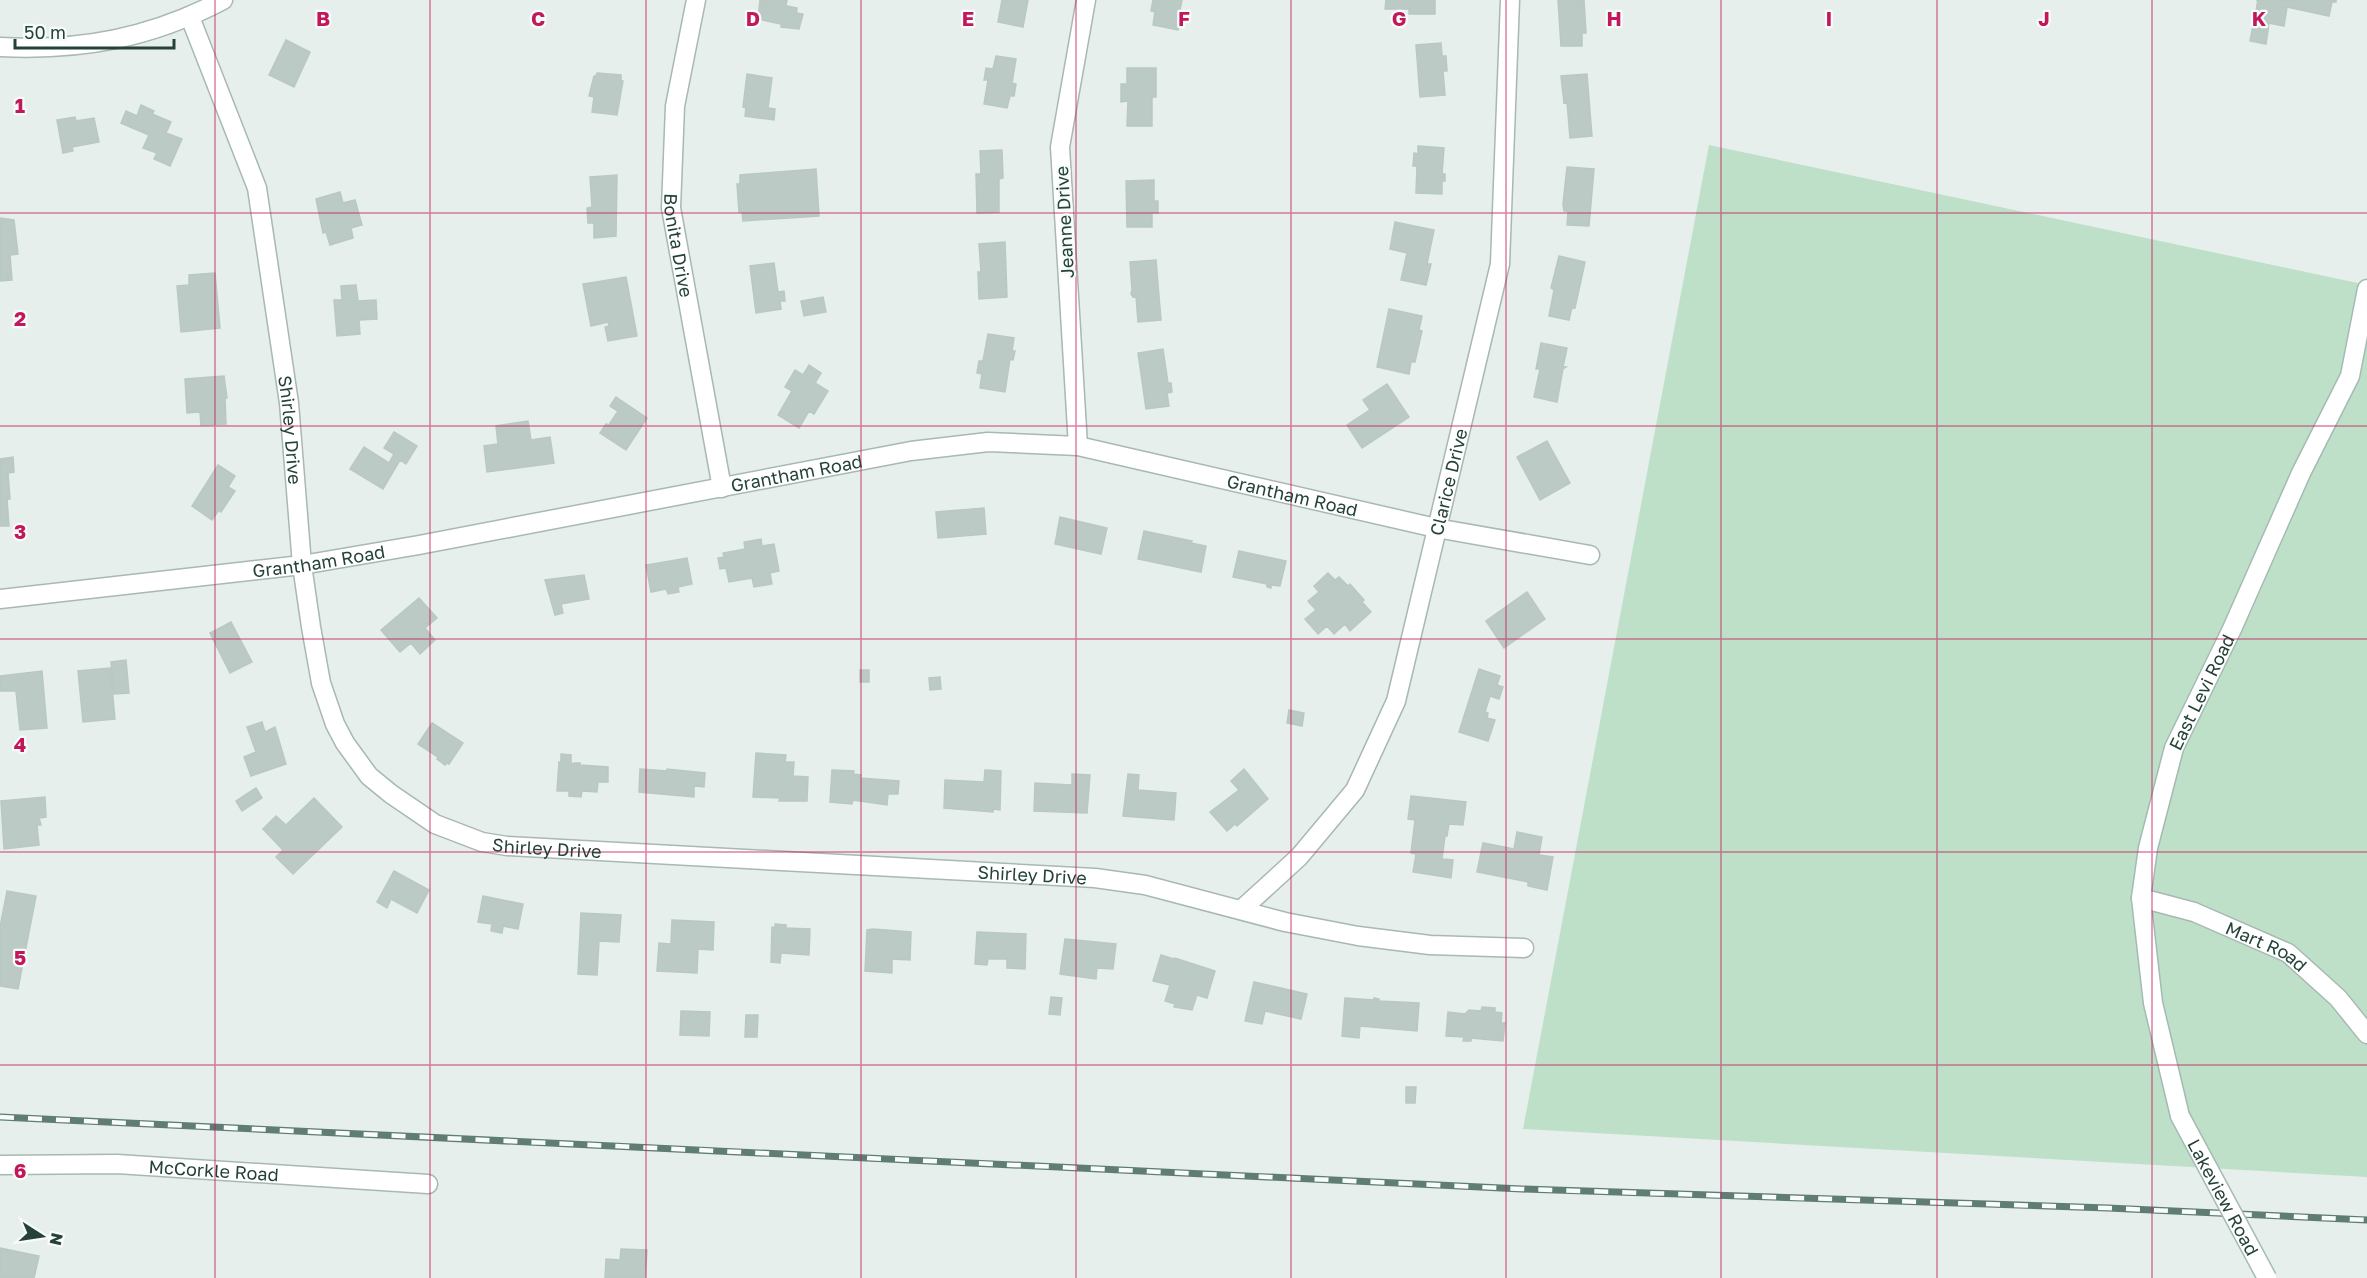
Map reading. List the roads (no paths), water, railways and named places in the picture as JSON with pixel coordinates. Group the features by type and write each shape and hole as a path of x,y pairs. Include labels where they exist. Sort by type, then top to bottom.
{"street":[{"path":"0,47 86,46 126,39 190,17 223,0"},
{"name":"Bonita Drive","path":"696,0 675,106 671,208 722,488"},
{"name":"Jeanne Drive","path":"1078,446 1060,147 1086,0"},
{"name":"Clarice Drive","path":"1241,910 1299,857 1355,790 1396,701 1500,264 1510,0"},
{"name":"Shirley Drive","path":"190,17 257,188 289,403 302,565 321,683 335,724 345,743 369,776 391,794 435,824 482,842 529,849 1087,877 1145,885 1318,929 1358,936 1430,945 1524,948"},
{"name":"East Levi Road","path":"2180,1116 2153,1003 2141,898 2148,848 2174,748 2232,629 2301,473 2350,376 2367,289"},
{"name":"Grantham Road","path":"0,598 302,565 419,546 911,451 988,442 1078,446 1436,528 1590,555"},
{"name":"Mart Road","path":"2141,898 2194,912 2288,953 2338,998 2367,1034"},
{"name":"Lakeview Road","path":"2180,1116 2267,1278"},
{"name":"McCorkle Road","path":"0,1165 117,1164 428,1184"}],"railway":[{"path":"0,1117 1522,1189 2108,1208 2367,1220"}]}
